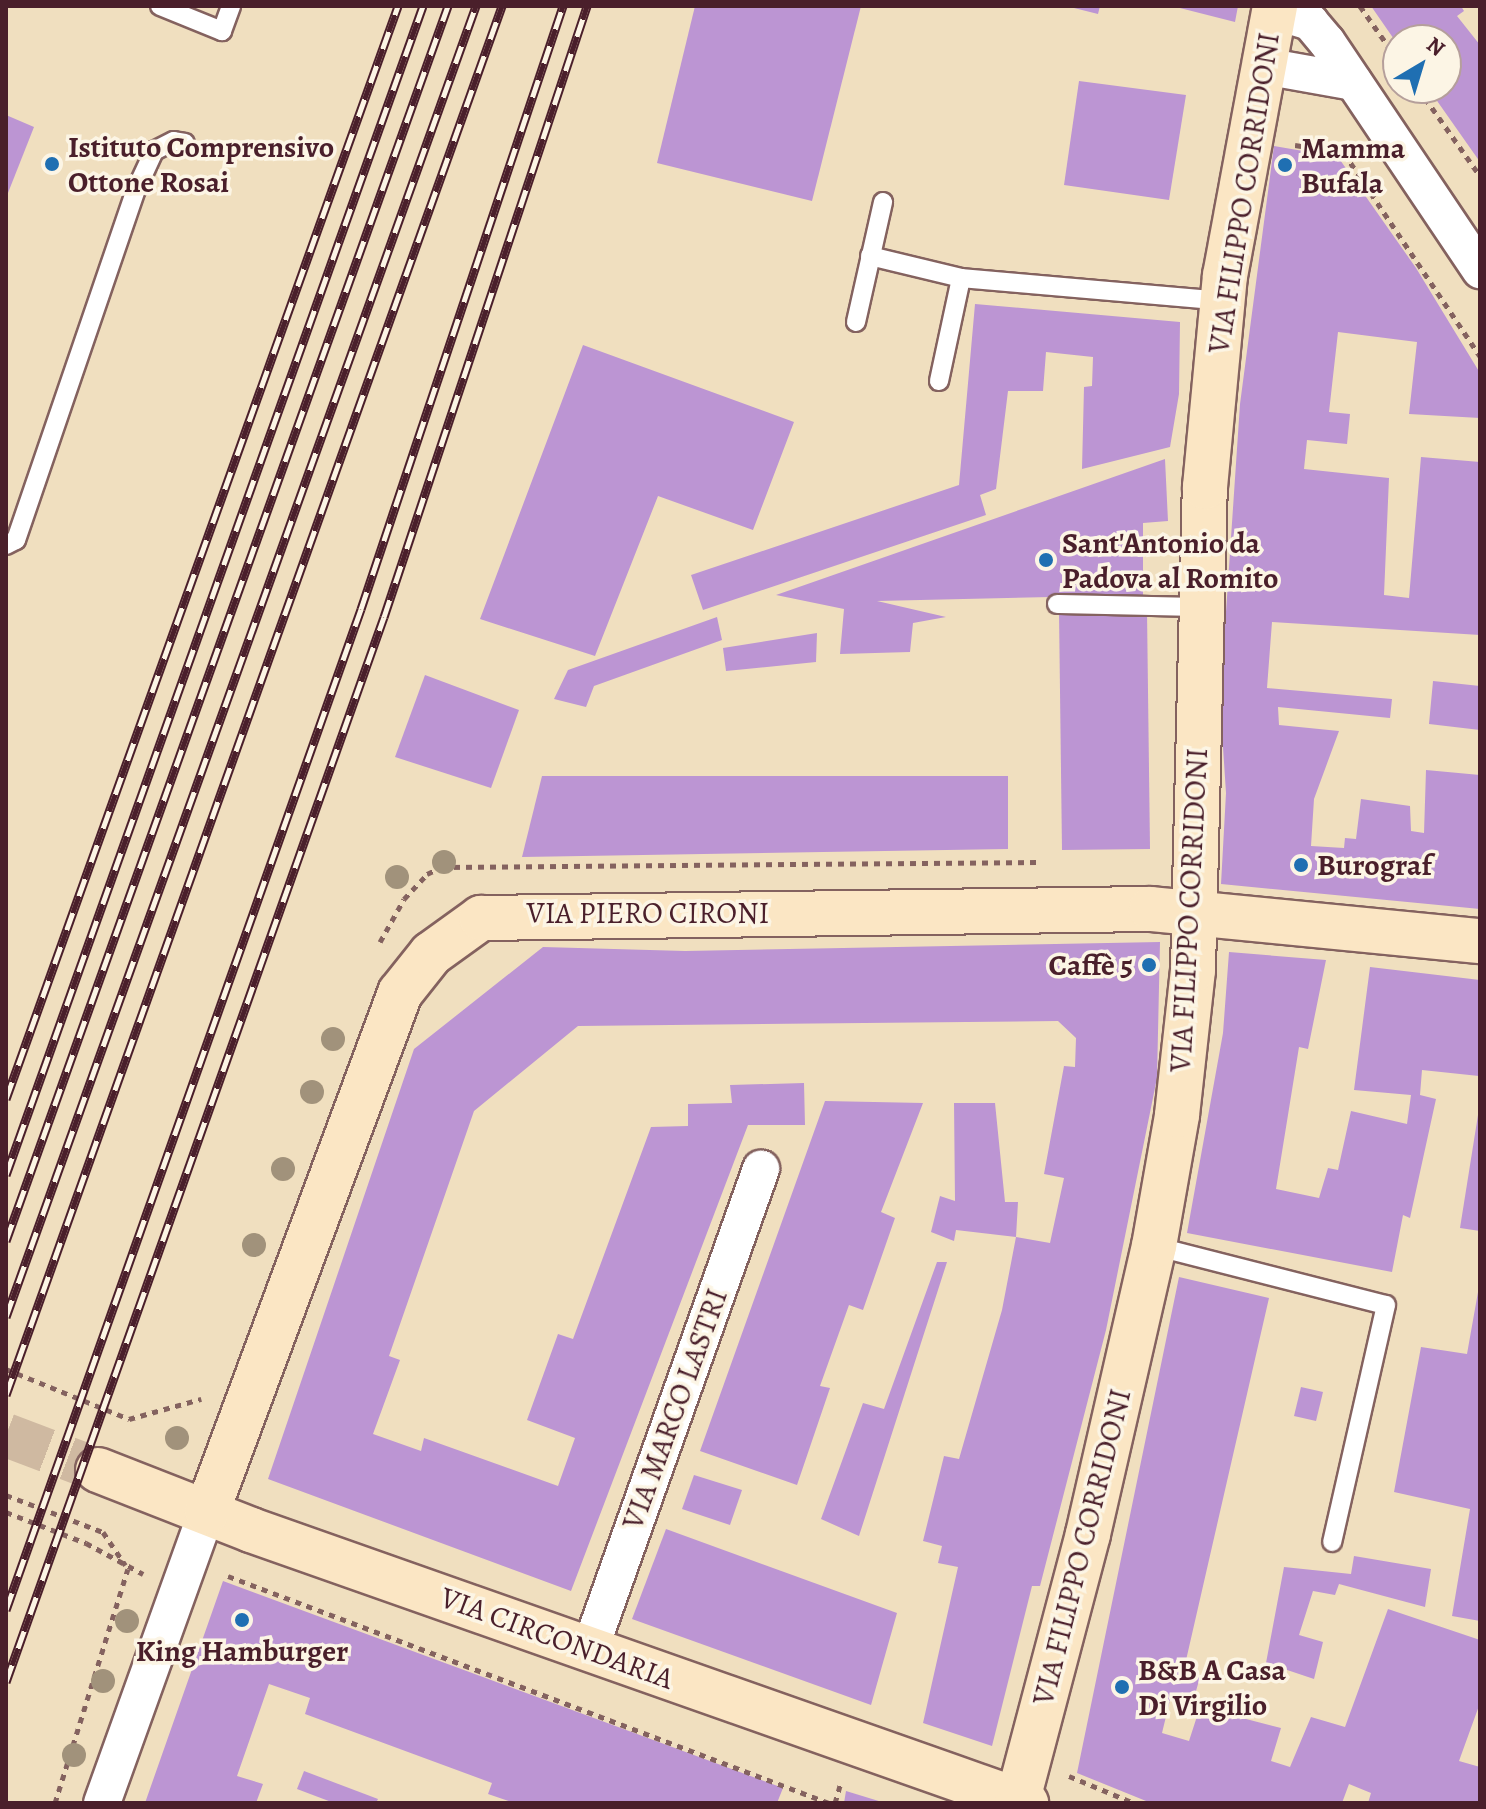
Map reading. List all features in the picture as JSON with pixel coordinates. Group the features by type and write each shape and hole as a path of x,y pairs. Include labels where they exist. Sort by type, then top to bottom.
{"street":[{"name":"VIA FILIPPO CORRIDONI","path":"1020,1802 1088,1534 1154,1246 1188,1042 1194,913 1200,607 1222,301 1275,8"},
{"path":"1275,8 1310,22 1480,270"},
{"path":"1264,66 1354,82"},
{"name":"VIA PIERO CIRONI","path":"207,1512 400,993 421,964 465,925 498,914 1194,913 1480,941"},
{"name":"VIA MARCO LASTRI","path":"590,1649 761,1169"},
{"name":"VIA CIRCONDARIA","path":"98,1470 207,1512 1020,1802"},
{"path":"102,1803 207,1512"}],"lane":[{"path":"160,6 222,31 231,6"},
{"path":"6,545 16,540 136,190 154,151 174,141 185,143"},
{"path":"856,322 883,202"},
{"path":"870,256 961,278 1222,301"},
{"path":"939,381 961,278"},
{"path":"1057,604 1200,607"},
{"path":"1154,1246 1386,1305 1332,1542"}],"path":[{"path":"1360,6 1382,37"},
{"path":"1429,104 1480,176"},
{"path":"1285,143 1344,153 1480,356"},
{"path":"373,954 404,899 427,874 442,867 1054,862"},
{"path":"6,1369 129,1419 206,1397"},
{"path":"6,1495 103,1532 128,1569"},
{"path":"6,1512 86,1543 128,1569"},
{"path":"55,1803 128,1569"},
{"path":"219,1572 829,1803"},
{"path":"1067,1775 1134,1803"}],"building":[{"path":"695,6 861,6 812,201 657,163"},
{"path":"1066,6 1100,6 1098,14"},
{"path":"1172,6 1238,6 1235,22"},
{"path":"1371,6 1461,6 1464,11 1457,16 1480,45 1480,162 1439,104 1462,104 1462,24 1383,24"},
{"path":"1079,81 1186,95 1169,200 1064,185"},
{"path":"6,115 34,127 6,198"},
{"path":"1274,146 1338,157 1416,268 1480,373 1480,418 1409,414 1417,342 1338,332 1329,412 1350,414 1347,444 1307,440 1304,469 1389,478 1384,595 1409,598 1421,457 1480,462 1480,635 1272,622 1267,688 1392,699 1390,718 1278,707 1279,725 1339,731 1314,799 1311,846 1344,848 1345,838 1356,839 1361,799 1410,806 1411,831 1424,833 1426,770 1480,775 1480,909 1221,884 1226,793 1220,701 1240,404"},
{"path":"975,304 1180,322 1179,394 1170,447 1082,469 1084,387 1092,386 1093,357 1046,352 1043,391 1008,391 996,489 980,495 986,515 703,610 691,575 959,485"},
{"path":"583,345 794,422 753,530 658,496 595,656 480,619"},
{"path":"1165,459 1168,521 1143,523 1143,595 877,601 946,617 913,623 910,652 840,654 844,609 776,595"},
{"path":"1059,611 1147,611 1150,849 1062,850"},
{"path":"717,617 722,640 594,686 586,707 554,699 568,670"},
{"path":"817,633 816,662 726,671 723,648"},
{"path":"425,675 519,710 491,788 395,757"},
{"path":"1433,681 1480,686 1480,730 1429,724"},
{"path":"542,776 1008,776 1008,849 522,857"},
{"path":"1160,942 1157,1078 1106,1330 1040,1586 1032,1586 992,1746 923,1723 958,1567 938,1563 942,1546 923,1541 944,1456 959,1459 1002,1310 1016,1237 1050,1243 1064,1178 1044,1174 1064,1066 1075,1067 1076,1038 1058,1021 578,1026 474,1111 389,1356 400,1360 373,1434 421,1451 424,1438 558,1486 575,1438 527,1420 558,1334 573,1339 651,1127 688,1126 688,1104 732,1103 730,1085 804,1083 805,1125 748,1125 571,1591 268,1479 414,1049 543,947 685,951"},
{"path":"1229,952 1326,960 1308,1049 1299,1047 1276,1189 1319,1198 1328,1168 1338,1170 1351,1111 1407,1124 1411,1095 1354,1090 1370,967 1480,980 1479,1076 1422,1070 1420,1095 1436,1099 1410,1218 1403,1215 1392,1272 1187,1233 1223,1033"},
{"path":"825,1101 923,1103 881,1212 895,1218 863,1310 849,1305 820,1386 830,1388 797,1485 700,1451"},
{"path":"954,1103 995,1103 1005,1202 1018,1202 1016,1237 956,1230 954,1241 931,1232 940,1196 955,1201"},
{"path":"1480,1115 1480,1231 1460,1228"},
{"path":"937,1262 947,1262 859,1536 821,1519 863,1403 884,1409"},
{"path":"1179,1277 1269,1298 1184,1669 1200,1677 1194,1698 1171,1696 1162,1733 1189,1741 1200,1707 1281,1728 1271,1761 1290,1767 1311,1717 1345,1727 1388,1609 1480,1640 1480,1703 1459,1761 1480,1767 1480,1803 1368,1803 1371,1793 1349,1784 1342,1803 1151,1803 1077,1773"},
{"path":"1478,1292 1480,1621 1452,1616 1470,1509 1394,1492 1421,1347 1467,1354"},
{"path":"1301,1387 1323,1392 1316,1421 1294,1416"},
{"path":"694,1475 742,1490 730,1525 682,1509"},
{"path":"666,1529 897,1613 871,1705 632,1619"},
{"path":"1354,1556 1431,1569 1425,1607 1339,1584 1335,1595 1313,1591 1299,1635 1323,1642 1314,1679 1266,1663 1284,1567 1351,1574"},
{"path":"223,1581 783,1788 777,1803 514,1803 488,1794 492,1783 305,1714 310,1698 269,1684 237,1776 263,1784 256,1803 145,1803"},
{"path":"304,1771 378,1799 376,1803 334,1803 297,1789"},
{"path":"846,1791 882,1802 882,1803 844,1803"}],"tunnel":[{"path":"6,1435 98,1470"}],"railway":[{"path":"6,1099 398,6"},
{"path":"6,1175 423,6"},
{"path":"6,1241 448,6"},
{"path":"6,1317 476,6"},
{"path":"6,1395 502,6"},
{"path":"6,1610 361,609 563,6"},
{"path":"6,1682 384,617 587,6"}],"place":[{"name":"Istituto Comprensivo Ottone Rosai","path":"52,164"},
{"name":"Mamma Bufala","path":"1285,165"},
{"name":"Sant'Antonio da Padova al Romito","path":"1046,560"},
{"name":"Burograf","path":"1301,865"},
{"name":"Caffè 5","path":"1149,965"},
{"name":"King Hamburger","path":"242,1620"},
{"name":"B&B A Casa Di Virgilio","path":"1122,1687"}]}
